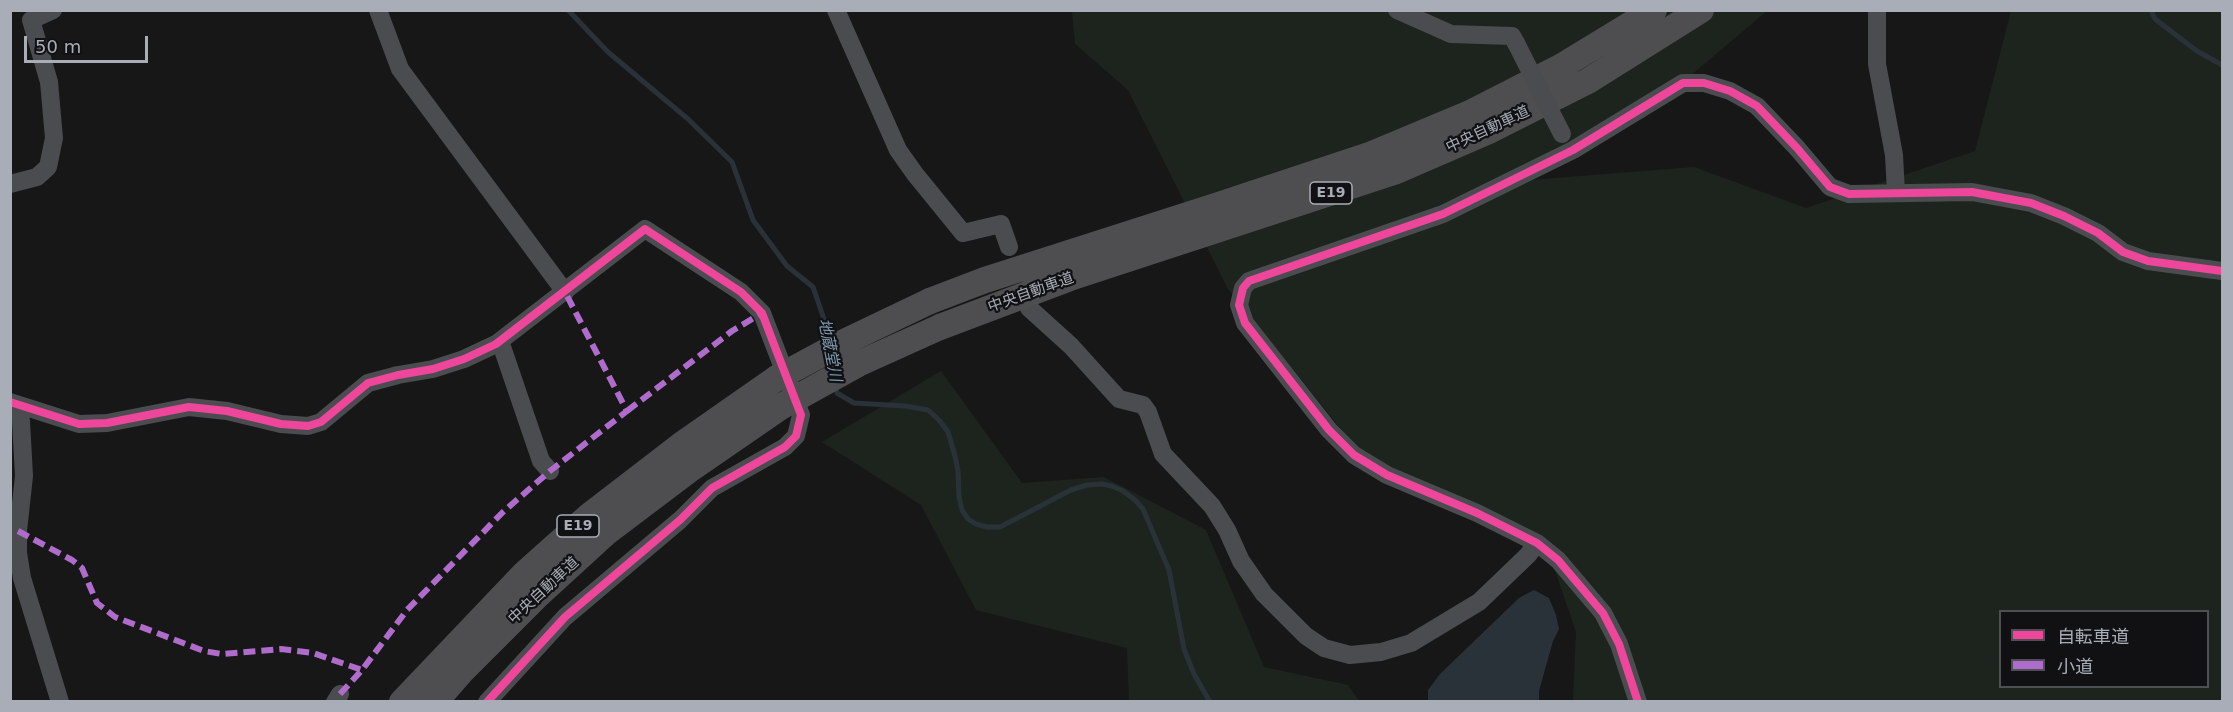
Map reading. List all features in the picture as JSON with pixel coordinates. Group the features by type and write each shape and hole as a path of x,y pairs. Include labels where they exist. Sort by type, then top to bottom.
{"highway":[{"name":"中央自動車道","path":"402,702 524,574 590,515 681,445 777,378 840,344 930,301 1005,273 1372,154 1490,102 1562,66 1654,10"},
{"name":"中央自動車道","path":"435,702 527,605 606,533 692,468 782,406 858,364 940,327 1070,278 1394,172 1491,130 1588,81 1701,10"}],"street":[{"path":"10,184 37,177 48,167 54,138 50,82 30,20 53,10"},
{"path":"378,10 400,69 565,292"},
{"path":"836,10 898,150 915,174 963,233 1001,224 1009,247"},
{"path":"1397,10 1451,34 1512,36 1562,134 1573,150"},
{"path":"1877,10 1877,64 1894,155 1896,193"},
{"path":"1638,702 1619,644 1604,613 1558,560 1537,543 1477,513 1387,475 1354,455 1329,430 1245,323 1239,305 1243,288 1249,281 1443,213 1573,150 1683,83 1704,83 1730,91 1757,106 1830,187 1849,194 1972,192 2031,203 2098,233 2123,252 2148,261 2223,271"},
{"path":"13,403 79,424 107,423 189,407 227,411 281,424 308,426 321,422 368,383 454,362 500,341 645,229 741,292 762,313 801,415 796,435 785,447 712,489 680,520 572,610 487,702"},
{"path":"1029,308 1071,346 1119,399 1143,405 1148,412 1162,454 1212,506 1227,530 1241,561 1264,594 1306,636 1324,648 1350,655 1381,652 1411,644 1479,602 1528,555 1537,543"},
{"path":"500,341 541,461 550,471"},
{"path":"13,403 21,421 24,476 18,553 22,578 60,702"}],"shaded area":[{"path":"1072,11 1767,11 1690,76 1517,181 1694,167 1806,208 1975,151 2011,11 2222,11 2222,701 1573,701 1576,632 1546,544 1361,454 1228,289 1128,90 1075,44"},
{"path":"941,371 1022,483 1104,477 1206,530 1264,667 1348,685 1359,701 1129,701 1127,648 976,610 921,505 822,442"},
{"path":"1534,590 1549,598 1559,629 1553,641 1539,691 1539,701 1428,701 1428,690 1440,674 1519,598"}],"waterway":[{"name":"地蔵堂川","path":"568,10 608,52 688,119 732,162 753,220 787,266 813,287 825,322 827,341"},
{"path":"2151,10 2155,19 2197,51 2222,65"},
{"name":"地蔵堂川","path":"835,385 837,393 854,403 905,406 928,410 939,420 948,432 955,456 962,510 968,519 976,524 1000,527 1071,490 1087,485 1112,486 1135,500 1143,509 1169,570 1184,649 1194,674 1210,702"}],"marked path":[{"path":"340,694 362,670 407,610 503,512 550,471 627,411 565,292"},
{"path":"627,411 732,331 762,313"},
{"path":"18,531 72,560 82,568 97,603 115,617 204,651 222,654 281,649 313,653 362,670"}],"cycle path":[{"path":"1638,702 1619,644 1603,613 1558,560 1537,543 1477,513 1387,475 1354,455 1329,430 1245,323 1239,305 1243,288 1249,281 1443,214 1573,150 1683,83 1704,83 1730,91 1757,106 1830,187 1849,194 1972,192 2031,203 2098,233 2123,252 2148,261 2222,271"},
{"path":"10,402 79,424 107,423 189,407 227,411 281,424 308,426 321,422 368,383 433,369 464,359 496,344 645,229 741,292 762,313 801,415 796,436 785,447 712,488 680,520 565,617 487,702"}]}
